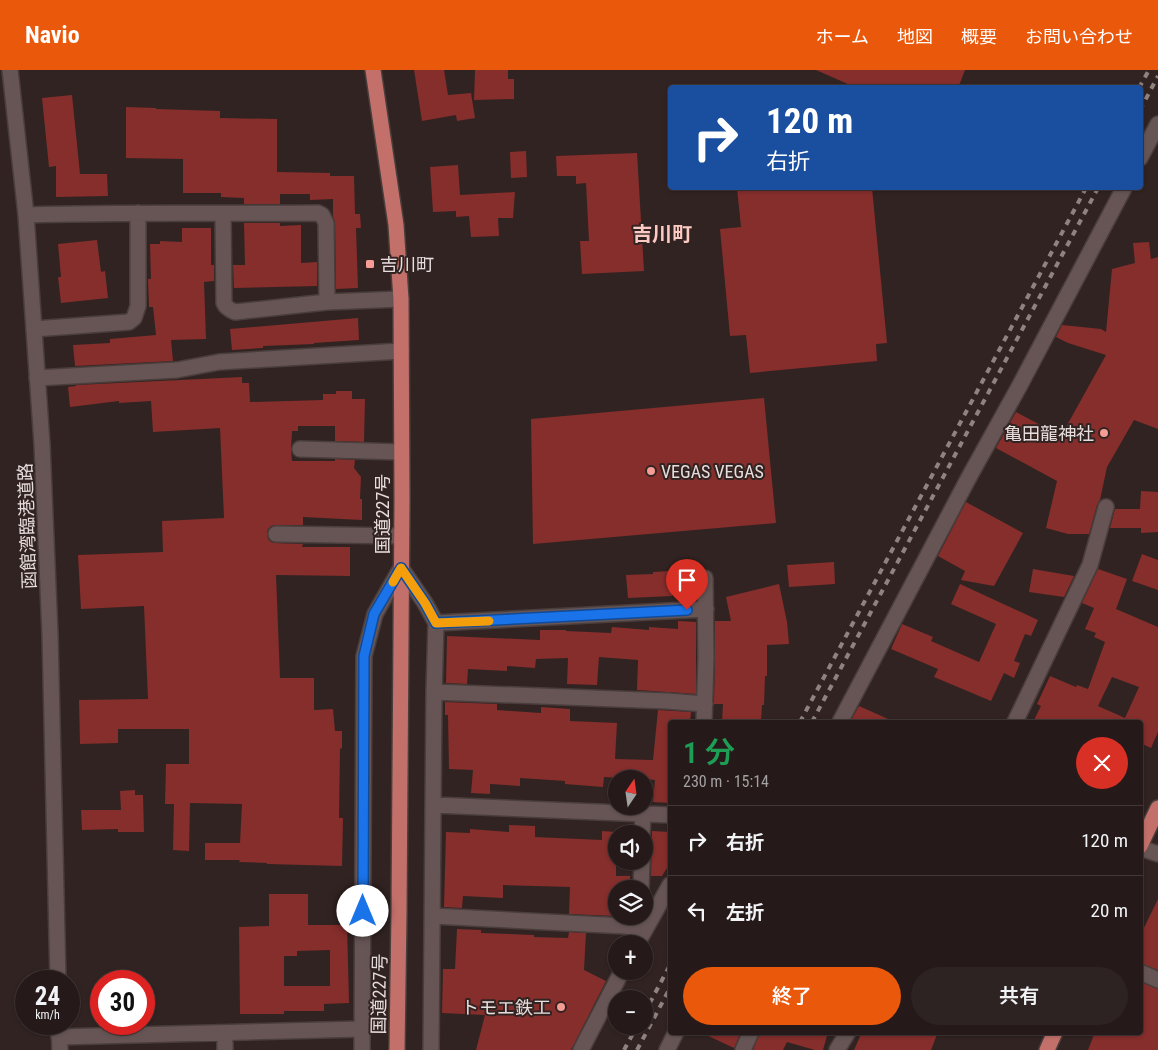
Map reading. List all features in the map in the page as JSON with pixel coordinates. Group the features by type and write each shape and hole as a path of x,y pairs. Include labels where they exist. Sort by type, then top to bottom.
{"highway":[{"name":"国道227号","path":"372,70 396,225 401,299 397,1050"},
{"path":"1143,840 1158,808"},
{"path":"1047,1050 1054,1035"}],"street":[{"name":"函館湾臨港道路","path":"10,70 26,215 42,444 50,634 58,970"},
{"path":"1143,152 1158,124"},
{"path":"841,720 1123,190"},
{"path":"34,329 129,322 134,318 138,306 138,213"},
{"path":"26,215 318,213 325,218 326,223 327,302"},
{"path":"223,214 224,303 235,312 327,302 401,299"},
{"path":"37,378 177,370 219,362 401,352"},
{"path":"300,449 401,452"},
{"path":"1016,720 1090,565 1106,507"},
{"path":"276,534 401,536"},
{"path":"362,1050 364,656 374,614 401,568 436,623 431,1050"},
{"path":"704,720 706,658 705,578"},
{"path":"436,623 706,609"},
{"path":"434,692 667,700 705,704"},
{"path":"434,804 608,812"},
{"path":"653,814 668,815"},
{"path":"1143,848 1158,854"},
{"path":"433,916 625,926 641,930 668,888"},
{"path":"1143,973 1158,980"},
{"path":"581,1050 617,980"},
{"path":"155,1035 362,1029"},
{"path":"225,1034 225,1050"},
{"path":"59,1037 133,1035 133,1050"},
{"path":"667,1050 674,1035"},
{"path":"743,1050 749,1035"},
{"path":"837,1050 846,1035"}],"building":[{"path":"414,70 444,70 448,95 471,93 475,118 457,121 456,115 422,121"},
{"path":"475,70 508,70 508,79 514,79 514,99 474,100"},
{"path":"816,70 965,70 959,85 850,85"},
{"path":"72,95 80,174 107,174 108,196 56,197 56,166 49,167 42,98"},
{"path":"126,107 220,111 220,118 277,119 277,172 330,173 330,176 354,176 355,214 360,214 361,228 356,228 358,288 336,289 333,199 310,200 310,194 280,194 280,204 244,204 244,198 221,197 221,193 183,193 183,159 126,158"},
{"path":"526,151 527,177 511,178 510,152"},
{"path":"637,153 644,271 582,274 580,241 589,241 586,183 576,184 576,176 557,176 556,156"},
{"path":"458,165 460,195 515,192 513,218 498,218 499,236 471,237 469,216 456,217 456,211 433,212 430,167"},
{"path":"737,190 872,190 887,343 876,344 877,361 750,373 746,335 730,336 720,229 741,227"},
{"path":"244,223 280,223 280,226 301,225 301,263 317,262 317,286 234,288 233,265 245,265"},
{"path":"182,228 211,228 211,265 214,265 214,281 204,282 206,339 171,340 173,361 75,366 73,345 110,343 110,339 156,335 153,307 149,307 148,279 151,279 150,244 160,244 160,241 182,242"},
{"path":"97,240 101,272 105,271 108,298 61,303 58,277 61,277 58,244"},
{"path":"1149,242 1151,259 1158,257 1158,429 1134,420 1107,467 1100,500 1089,534 1068,534 1046,528 1057,481 996,448 1016,412 1061,436 1106,355 1068,343 1056,337 1062,325 1101,329 1106,332 1112,269 1135,263 1133,243"},
{"path":"358,318 359,340 263,346 263,348 232,350 230,329"},
{"path":"242,377 242,383 249,383 250,402 323,400 323,394 336,394 336,391 352,391 352,399 365,399 364,442 335,441 335,426 298,426 298,431 292,431 291,449 292,461 355,460 354,468 361,477 360,499 362,499 362,520 303,517 303,525 271,526 267,533 268,539 275,543 303,544 302,547 350,547 350,576 276,575 280,678 314,678 314,710 333,709 335,731 342,731 339,818 343,818 342,866 267,864 239,862 240,860 205,860 205,843 240,843 242,804 190,803 189,851 173,850 174,804 165,804 166,764 189,764 189,729 118,729 118,743 80,744 79,700 148,699 144,606 81,609 78,555 163,552 162,521 224,518 220,428 153,432 151,401 119,403 119,401 70,407 68,387 76,385"},
{"name":"VEGAS VEGAS","path":"764,398 776,523 533,544 531,419"},
{"path":"1141,491 1158,492 1158,532 1141,533 1141,528 1110,528 1115,509 1140,509"},
{"path":"966,502 1023,533 994,586 961,580 965,571 938,556"},
{"path":"1142,554 1158,560 1158,590 1132,581"},
{"path":"834,562 835,584 789,587 787,565"},
{"path":"1033,569 1074,576 1064,597 1029,592"},
{"path":"1098,569 1127,579 1116,609 1158,627 1158,732 1151,748 1143,744 1143,720 1034,720 1041,706 1037,704 1050,676 1076,687 1077,685 1088,689 1105,642 1094,637 1096,633 1085,629 1094,608 1082,603","holes":["1112,677 1139,687 1125,718 1098,706"]},
{"path":"691,570 692,591 672,592 672,596 628,598 626,575"},
{"path":"779,584 787,622 789,644 767,645 767,676 765,676 764,705 762,705 761,720 722,720 723,704 714,704 715,621 731,621 726,597"},
{"path":"960,584 1038,620 1031,636 1025,634 1014,661 1020,663 1014,678 1004,673 991,701 934,677 938,669 891,649 902,624 933,637 931,641 979,662 996,624 951,604"},
{"path":"678,621 696,622 696,694 637,690 638,660 599,657 597,685 567,684 568,658 536,659 535,668 507,666 507,671 468,669 467,684 446,683 447,636 540,640 540,630 611,633 612,627 649,630 649,627 678,629"},
{"path":"445,702 497,704 497,710 541,713 541,707 570,709 570,721 617,723 615,759 653,760 658,710 691,712 690,720 668,720 668,803 653,802 655,780 653,780 653,770 608,770 608,777 604,777 603,787 565,784 565,781 520,778 520,786 490,784 490,794 471,793 473,770 449,769 448,715 445,715"},
{"path":"859,706 890,720 851,720"},
{"path":"135,790 135,795 143,795 144,832 118,832 118,829 82,830 81,810 121,810 120,791"},
{"path":"509,825 535,826 535,837 602,840 602,831 608,831 608,870 616,870 616,876 630,876 630,880 608,880 608,916 569,914 570,887 503,885 503,898 463,896 462,908 444,907 446,832 470,833 470,829 509,832"},
{"path":"653,831 668,832 668,866 662,876 651,876 651,870 653,870"},
{"path":"269,894 308,894 308,925 347,925 349,1003 324,1004 324,1011 284,1011 284,1014 240,1014 239,927 269,926","holes":["330,950 330,986 284,986 284,956 297,956 297,951"]},
{"path":"1158,899 1158,970 1143,964 1143,930"},
{"path":"457,929 481,930 481,933 534,935 534,937 568,938 569,932 586,933 584,970 606,981 571,1050 476,1050 485,1015 442,1013 443,969 455,969"},
{"path":"1143,983 1158,989 1158,1050 1088,1050 1094,1035 1143,1035"},
{"path":"706,1035 740,1035 734,1048"},
{"path":"759,1035 827,1035 823,1050 815,1050 787,1042 783,1050 753,1050"},
{"path":"861,1035 937,1035 931,1050 854,1050"}],"railway":[{"path":"1141,85 1149,70"},
{"path":"1143,104 1158,76"},
{"path":"801,720 1085,190"},
{"path":"813,720 1097,190"},
{"path":"653,997 668,969"},
{"path":"637,1050 668,992"},
{"path":"624,1050 632,1035"}],"slow traffic":[{"path":"393,582 401,568 436,623 489,621"}],"place":[{"name":"吉川町","path":"370,264"},
{"name":"亀田龍神社","path":"1104,433"},
{"name":"VEGAS VEGAS","path":"651,471"},
{"name":"トモエ鉄工","path":"561,1007"}],"district":[{"name":"吉川町","path":"662,234"}],"route":[{"path":"363,911 364,656 374,614 401,568 436,623 687,610"}]}
